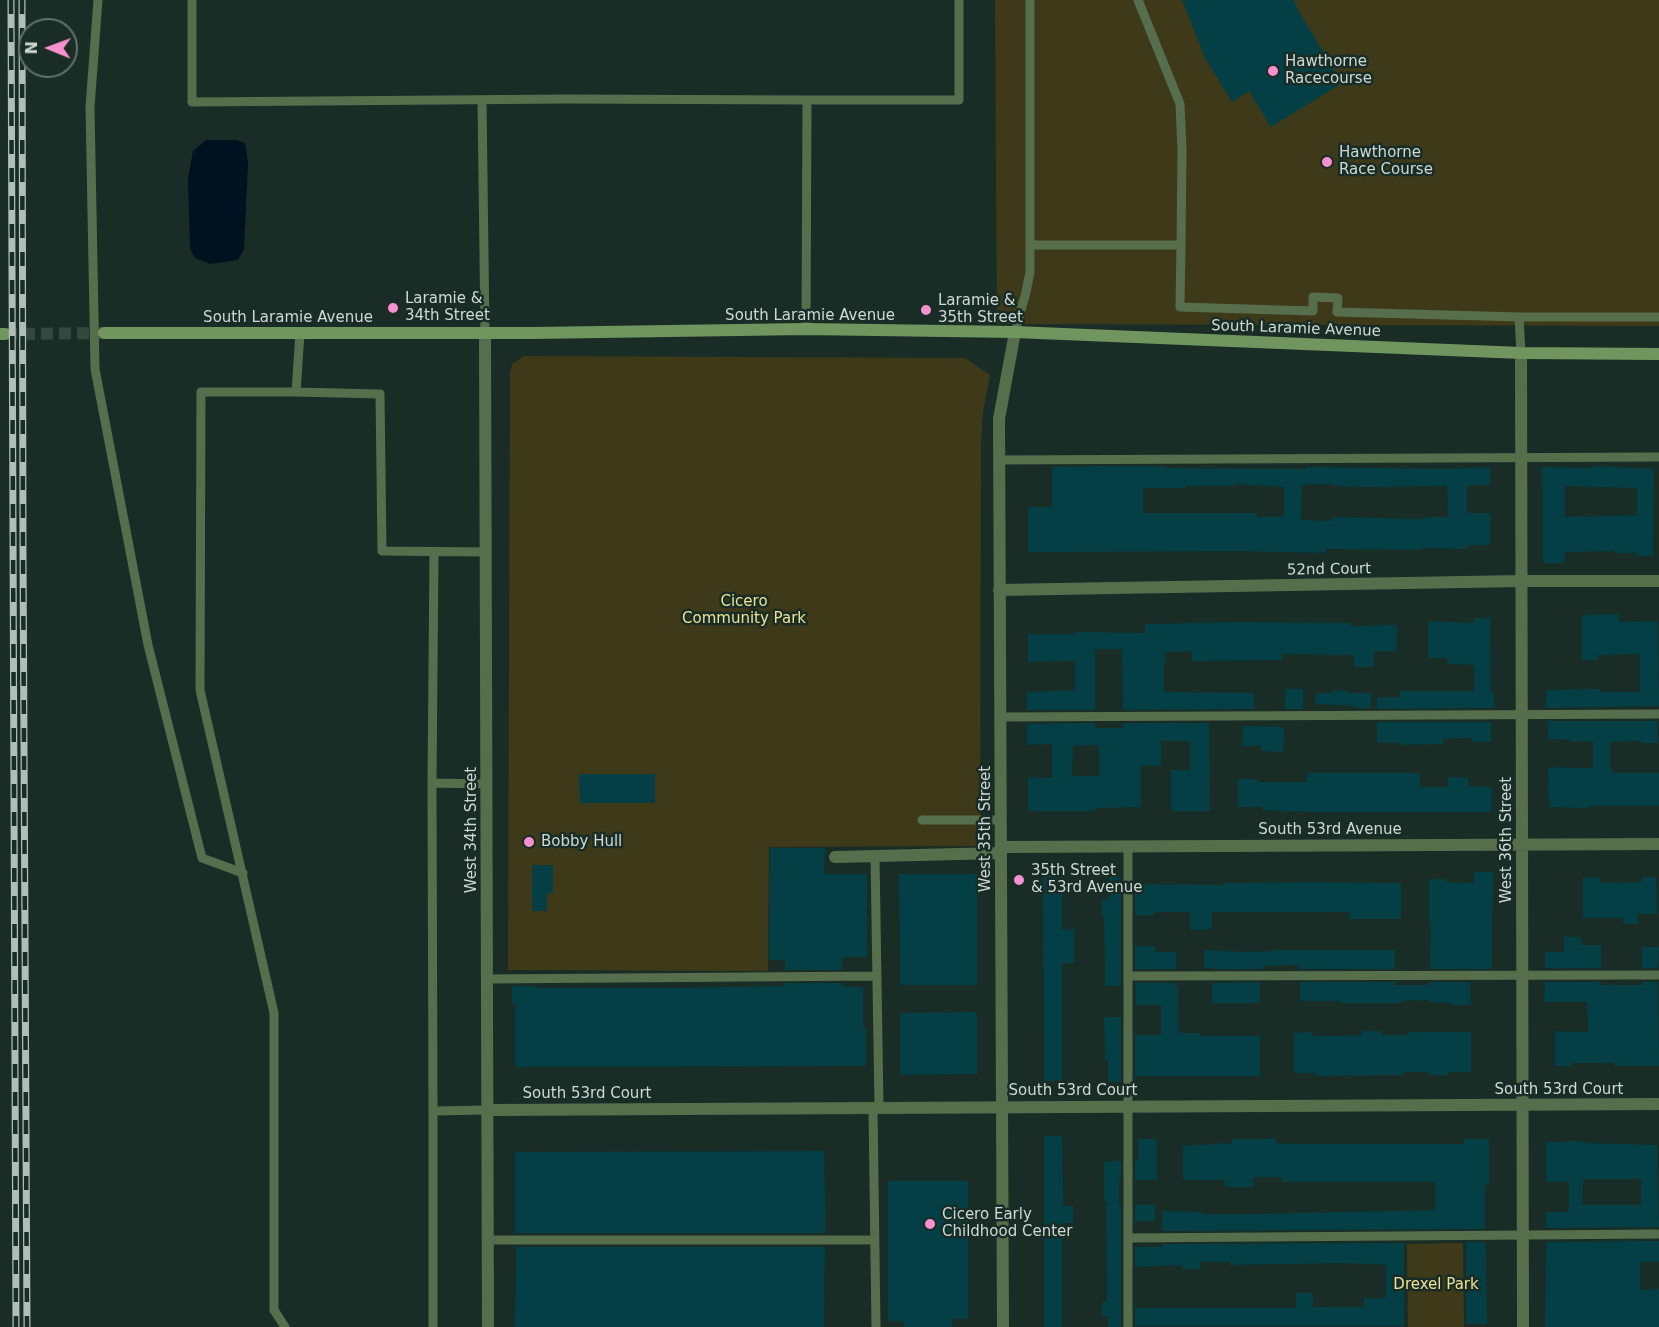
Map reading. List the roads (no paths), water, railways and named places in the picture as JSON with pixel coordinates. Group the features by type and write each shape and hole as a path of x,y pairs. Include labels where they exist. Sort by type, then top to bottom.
{"main road":[{"name":"South Laramie Avenue","path":"104,333 806,330 1015,332 1521,353 1659,354"}],"street":[{"name":"West 35th Street","path":"1003,1327 999,419 1015,332"},
{"name":"West 34th Street","path":"485,333 488,1327"},
{"name":"West 36th Street","path":"1521,353 1523,1327"},
{"name":"52nd Court","path":"999,590 1521,581 1659,581"},
{"name":"South 53rd Avenue","path":"835,857 1128,846 1659,844"},
{"name":"South 53rd Court","path":"487,1110 1659,1104"}],"lane":[{"path":"98,0 90,107 94,369 148,645 202,858 243,873"},
{"path":"192,0 192,102 959,100 959,0"},
{"path":"1015,332 1028,282 1030,245 1030,0"},
{"path":"1138,0 1180,104 1182,150 1180,307 1313,311 1313,297 1338,298 1337,312 1519,317 1659,317"},
{"path":"482,100 485,333"},
{"path":"806,330 807,100"},
{"path":"1030,245 1181,245"},
{"path":"1519,317 1521,353"},
{"path":"296,392 300,333"},
{"path":"285,1327 274,1310 274,1013 200,690 201,392 380,394 382,551 486,552"},
{"path":"999,460 1659,457"},
{"path":"433,1327 434,552"},
{"path":"1000,717 1659,714"},
{"path":"432,783 486,784"},
{"path":"922,820 1000,820"},
{"path":"1128,846 1128,1327"},
{"path":"874,856 877,976 876,1327"},
{"path":"1128,976 1659,975"},
{"path":"487,979 877,976"},
{"path":"433,1111 487,1110"},
{"path":"1128,1238 1659,1234"},
{"path":"487,1240 875,1240"}],"water":[{"path":"206,140 236,140 245,143 248,163 244,249 238,260 210,264 195,258 190,249 188,178 193,151"}],"tunnel":[{"path":"5,334 104,333"}],"railway":[{"path":"11,0 16,1327"},
{"path":"22,0 27,1327"}],"place":[{"name":"Hawthorne Racecourse","path":"1273,71"},
{"name":"Hawthorne Race Course","path":"1327,162"},
{"name":"Laramie & 34th Street","path":"393,308"},
{"name":"Laramie & 35th Street","path":"926,310"},
{"name":"Bobby Hull","path":"529,842"},
{"name":"35th Street & 53rd Avenue","path":"1019,880"},
{"name":"Cicero Early Childhood Center","path":"930,1224"}],"park label":[{"name":"Cicero Community Park","path":"744,610"},
{"name":"Drexel Park","path":"1436,1285"}]}
